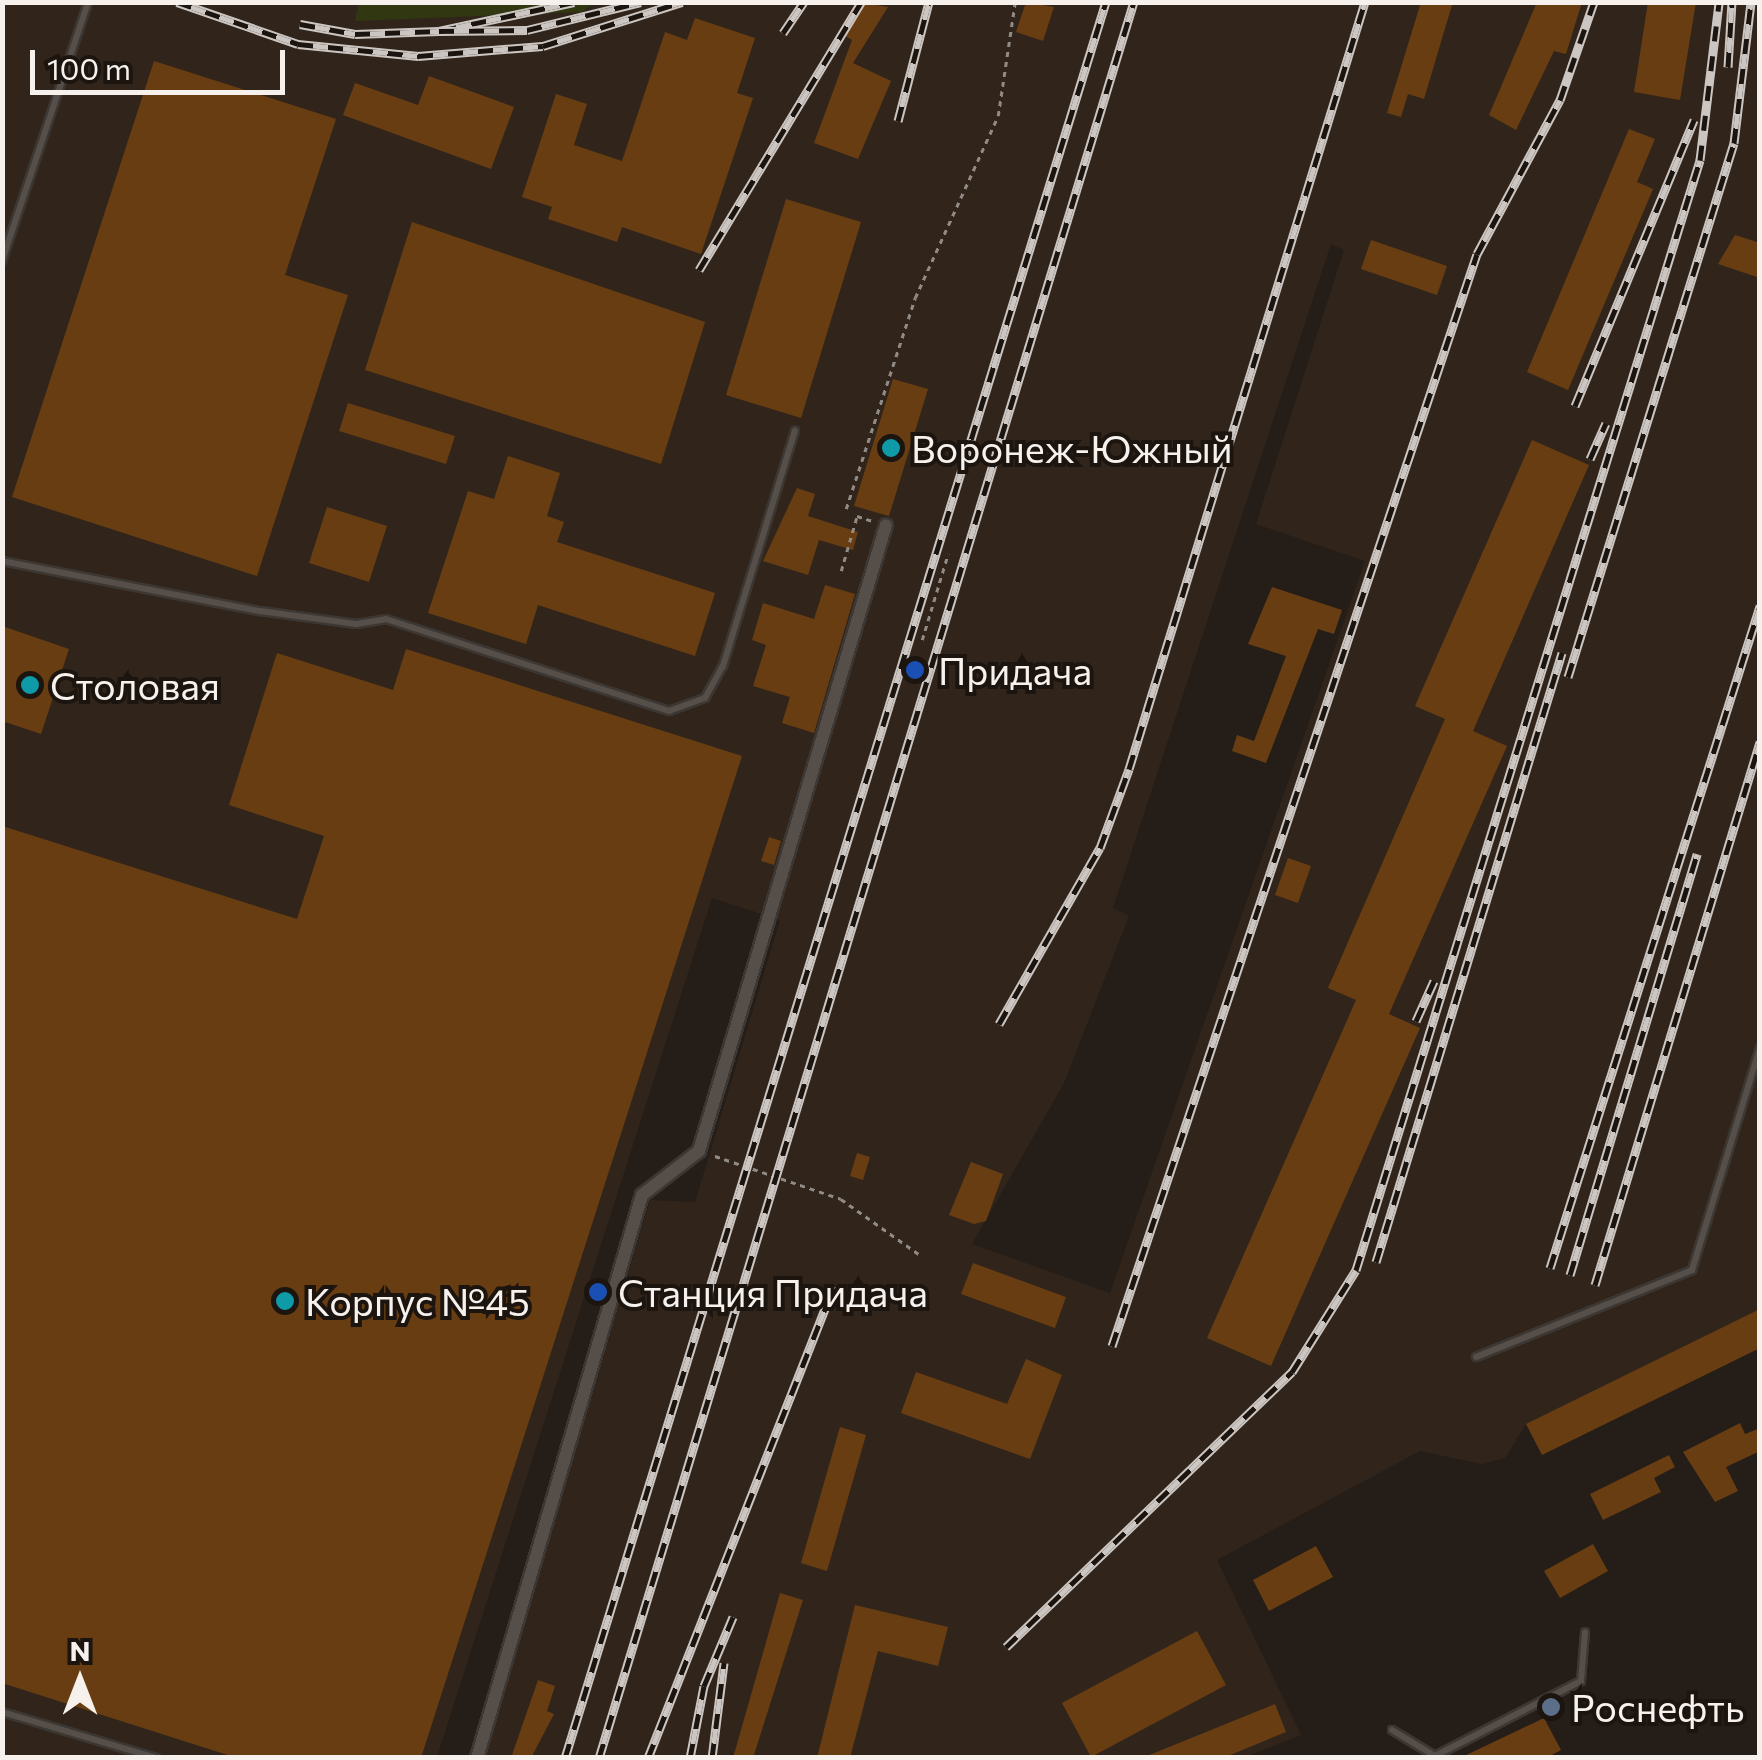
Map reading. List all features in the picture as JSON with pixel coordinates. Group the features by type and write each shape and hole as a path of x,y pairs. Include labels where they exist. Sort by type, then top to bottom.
{"street":[{"path":"477,1758 642,1196 699,1151 886,525"},
{"path":"467,1758 489,1715"}],"lane":[{"path":"2,261 88,2"},
{"path":"2,561 260,611 356,624 386,619 669,710 704,698 724,666 796,431"},
{"path":"1476,1357 1692,1270 1760,1047"},
{"path":"1392,1730 1435,1756 1581,1681 1585,1632"},
{"path":"2,1712 156,1758"}],"path":[{"path":"846,509 915,298 998,116 1015,2"},
{"path":"841,571 856,516 886,525"},
{"path":"922,640 948,554"},
{"path":"718,1156 841,1198 920,1255"}],"shaded area":[{"path":"3,3 1759,3 1759,1348 1542,1455 1526,1424 1505,1458 1482,1464 1420,1451 1217,1560 1301,1735 1245,1757 733,1758 731,1750 729,1758 485,1757 650,1200 695,1202 780,920 712,898 437,1757 3,1758","holes":["1331,244 1344,250 1256,524 1365,561 1110,1293 972,1244 1064,1083 1129,916 1113,908"]}],"green space":[{"path":"359,2 594,3 582,12 355,21"}],"building":[{"path":"856,2 888,7 853,63 891,81 858,159 814,143 852,40 839,32"},
{"path":"1026,2 1054,7 1043,41 1016,32"},
{"path":"1421,2 1452,5 1424,99 1408,94 1401,117 1387,113"},
{"path":"1537,2 1582,2 1566,54 1554,51 1516,130 1489,115"},
{"path":"1648,2 1696,2 1680,100 1634,92"},
{"path":"695,18 755,38 737,93 753,98 701,254 622,227 617,242 548,219 552,207 522,197 556,94 587,104 574,145 622,161 665,32 687,40"},
{"path":"154,61 336,119 285,275 348,295 257,576 12,497"},
{"path":"429,76 514,107 491,169 343,115 355,83 418,105"},
{"path":"1629,129 1655,139 1637,182 1653,189 1568,390 1527,372"},
{"path":"786,199 861,222 801,418 726,395"},
{"path":"412,222 705,322 661,464 365,370"},
{"path":"1735,235 1760,243 1760,278 1718,264"},
{"path":"1371,240 1447,266 1437,295 1361,269"},
{"name":"Воронеж-Южный","path":"893,379 928,389 889,516 854,506"},
{"path":"348,403 455,436 446,464 339,431"},
{"path":"1532,440 1589,465 1473,731 1507,746 1389,1014 1420,1028 1271,1366 1207,1338 1356,1000 1328,988 1445,719 1415,706"},
{"path":"508,456 560,473 547,516 564,522 557,542 715,593 695,656 538,605 526,644 428,613 468,491 494,499"},
{"path":"797,488 815,494 808,516 858,532 853,550 819,540 808,575 763,561"},
{"path":"327,507 387,526 369,582 309,563"},
{"path":"825,585 855,594 814,733 782,723 790,697 753,686 766,645 752,640 763,603 814,619"},
{"path":"1272,587 1342,610 1334,634 1318,629 1266,763 1232,751 1237,735 1254,741 1286,656 1248,644"},
{"name":"Столовая","path":"2,626 69,649 41,734 2,721"},
{"name":"Корпус №45","path":"406,649 742,756 421,1758 237,1758 2,1683 2,826 297,919 324,836 229,805 277,653 393,690"},
{"path":"769,837 781,841 774,865 761,861"},
{"path":"1288,858 1311,866 1298,903 1275,895"},
{"path":"857,1153 870,1157 863,1180 850,1176"},
{"path":"971,1162 1003,1174 986,1221 974,1224 949,1215"},
{"path":"973,1263 1066,1297 1055,1328 961,1294"},
{"path":"1760,1309 1760,1348 1542,1455 1526,1424"},
{"path":"1026,1359 1062,1375 1030,1459 901,1413 916,1372 1007,1404"},
{"path":"1740,1423 1745,1434 1760,1428 1760,1451 1726,1467 1738,1491 1715,1502 1683,1452"},
{"path":"840,1427 866,1435 827,1571 801,1563"},
{"path":"1669,1455 1675,1467 1654,1478 1661,1492 1603,1520 1590,1494"},
{"path":"1593,1544 1608,1571 1560,1598 1544,1571"},
{"path":"1316,1546 1333,1577 1269,1611 1253,1580"},
{"path":"780,1593 803,1600 753,1758 733,1758"},
{"path":"855,1605 948,1627 938,1666 878,1651 850,1758 817,1758"},
{"path":"1197,1631 1226,1685 1091,1757 1062,1703"},
{"path":"538,1680 555,1686 547,1711 554,1714 531,1758 520,1758 512,1755"},
{"path":"1275,1704 1286,1732 1223,1758 1142,1758"},
{"path":"1544,1718 1561,1750 1546,1758 1460,1758"}],"railway":[{"path":"177,2 298,44 418,56 543,46 682,2"},
{"path":"574,2 439,31 527,30 641,2"},
{"path":"783,33 804,2"},
{"path":"699,270 861,2"},
{"path":"898,121 929,2"},
{"path":"565,1758 1106,2"},
{"path":"599,1758 1134,2"},
{"path":"999,1024 1100,848 1129,769 1365,2"},
{"path":"1112,1346 1477,254 1560,100 1594,2"},
{"path":"1006,1647 1292,1372 1356,1270 1700,160 1719,2"},
{"path":"1728,67 1732,2"},
{"path":"1568,677 1734,143 1751,2"},
{"path":"300,24 355,34 439,31"},
{"path":"1575,406 1694,120"},
{"path":"1590,459 1606,423"},
{"path":"1550,1268 1760,606"},
{"path":"1376,1262 1562,653"},
{"path":"1595,1285 1760,742"},
{"path":"1570,1275 1697,854"},
{"path":"1416,1021 1434,981"},
{"path":"648,1758 834,1286"},
{"path":"690,1758 704,1686 733,1617"},
{"path":"712,1758 724,1663"}],"place":[{"name":"Воронеж-Южный","path":"891,448"},
{"name":"Придача","path":"915,670"},
{"name":"Столовая","path":"30,685"},
{"name":"Станция Придача","path":"598,1292"},
{"name":"Корпус №45","path":"285,1301"},
{"name":"Роснефть","path":"1551,1707"}]}
